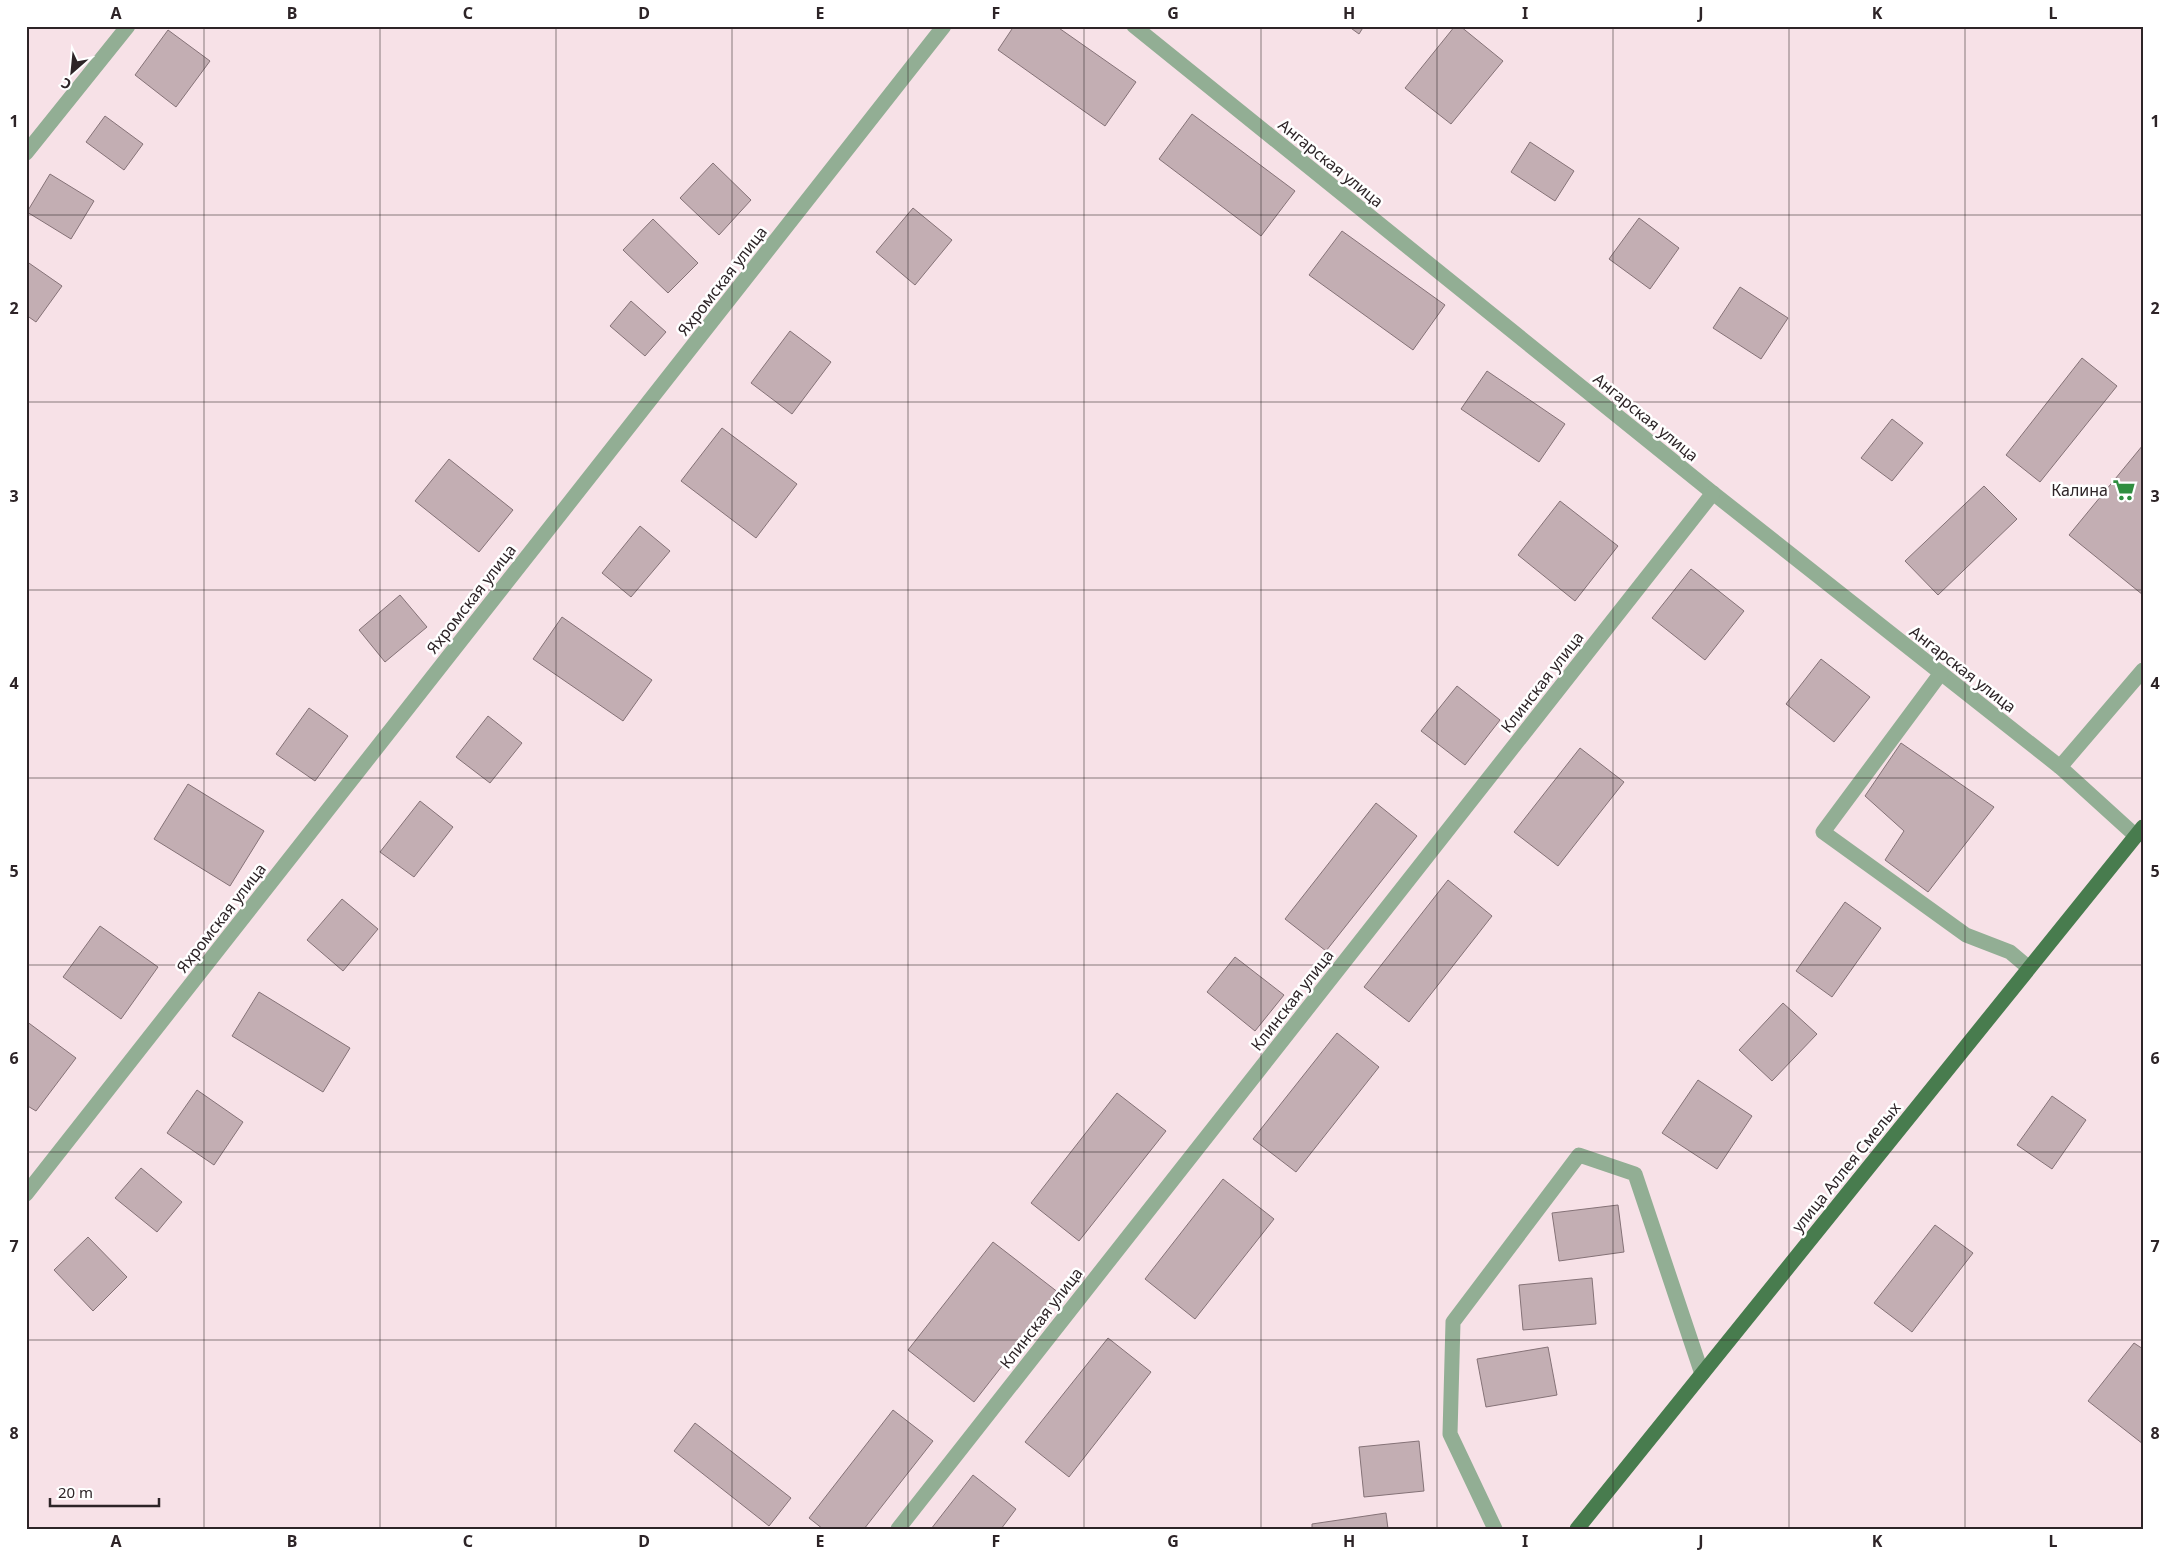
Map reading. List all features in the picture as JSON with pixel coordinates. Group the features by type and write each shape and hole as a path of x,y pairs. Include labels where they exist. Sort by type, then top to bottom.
{"main road":[{"name":"улица Аллея Смелых","path":"1577,1529 2139,831"}],"street":[{"path":"26,153 128,26"},
{"name":"Яхромская улица","path":"26,1194 944,26"},
{"name":"Ангарская улица","path":"1134,26 1713,493 2139,831"},
{"name":"Клинская улица","path":"898,1529 1713,493"},
{"path":"2060,768 2143,670"},
{"path":"1941,673 1823,832 1966,935 2010,952 2029,968"},
{"path":"1496,1529 1450,1434 1453,1322 1579,1155 1635,1174 1702,1374"}],"building":[{"path":"1014,26 1056,26 1136,82 1105,126 998,50"},
{"path":"1348,26 1364,26 1359,34"},
{"path":"1455,26 1460,26 1503,61 1451,124 1405,88"},
{"path":"168,30 210,61 176,107 135,75"},
{"path":"1192,114 1295,191 1261,236 1159,159"},
{"path":"105,116 143,144 124,170 86,142"},
{"path":"1530,142 1574,171 1555,201 1511,172"},
{"path":"713,163 751,200 719,235 680,198"},
{"path":"50,174 94,201 71,239 27,212"},
{"path":"913,208 952,240 915,285 876,252"},
{"path":"1639,218 1679,248 1650,289 1609,259"},
{"path":"653,219 698,263 668,293 623,250"},
{"path":"1342,231 1445,305 1413,350 1309,275"},
{"path":"26,261 62,286 36,322 26,315"},
{"path":"1740,287 1788,318 1761,359 1713,328"},
{"path":"631,301 666,332 645,356 610,326"},
{"path":"790,331 831,362 792,414 751,383"},
{"path":"2082,358 2117,386 2040,482 2006,455"},
{"path":"1487,371 1565,424 1539,462 1461,409"},
{"path":"1892,419 1923,443 1892,481 1861,458"},
{"path":"722,428 797,484 756,538 681,481"},
{"name":"Калина","path":"2143,445 2143,595 2069,535"},
{"path":"449,459 513,510 479,552 415,501"},
{"path":"1984,486 2017,519 1938,595 1905,561"},
{"path":"1560,501 1618,546 1575,601 1518,555"},
{"path":"640,526 670,551 631,597 602,573"},
{"path":"1691,569 1744,611 1705,660 1652,618"},
{"path":"400,595 427,627 385,662 359,630"},
{"path":"562,617 652,680 623,721 533,659"},
{"path":"1821,659 1870,697 1834,742 1786,704"},
{"path":"1457,686 1500,720 1465,765 1421,731"},
{"path":"309,708 348,736 315,781 276,754"},
{"path":"488,716 522,743 490,783 456,757"},
{"path":"1901,743 1994,807 1928,892 1885,860 1904,831 1865,796"},
{"path":"1580,748 1624,782 1558,866 1514,832"},
{"path":"188,784 264,831 230,886 154,839"},
{"path":"420,801 453,827 414,877 380,852"},
{"path":"1376,803 1417,836 1326,951 1285,919"},
{"path":"1448,880 1492,916 1409,1022 1364,987"},
{"path":"342,899 378,929 343,971 307,940"},
{"path":"1845,902 1881,928 1832,997 1796,971"},
{"path":"100,926 158,967 121,1019 63,977"},
{"path":"1235,957 1284,995 1255,1031 1207,992"},
{"path":"259,992 350,1048 323,1092 232,1036"},
{"path":"1783,1003 1817,1034 1772,1081 1739,1050"},
{"path":"26,1021 76,1058 36,1111 26,1105"},
{"path":"1337,1033 1379,1067 1296,1172 1253,1139"},
{"path":"1698,1080 1752,1116 1717,1169 1662,1133"},
{"path":"197,1090 243,1122 214,1165 167,1133"},
{"path":"1117,1093 1166,1131 1079,1241 1031,1203"},
{"path":"2052,1096 2086,1120 2052,1169 2017,1145"},
{"path":"141,1168 182,1202 157,1232 115,1198"},
{"path":"1223,1179 1274,1219 1195,1319 1145,1279"},
{"path":"1618,1205 1624,1252 1559,1261 1552,1213"},
{"path":"1935,1225 1973,1253 1912,1332 1874,1303"},
{"path":"88,1237 127,1277 93,1311 54,1270"},
{"path":"993,1242 1059,1293 974,1402 908,1350"},
{"path":"1592,1278 1596,1324 1523,1330 1519,1285"},
{"path":"1108,1338 1151,1372 1069,1477 1025,1442"},
{"path":"2134,1343 2143,1349 2143,1444 2088,1401"},
{"path":"1548,1347 1557,1395 1486,1407 1477,1359"},
{"path":"893,1410 933,1441 864,1529 823,1529 809,1518"},
{"path":"695,1423 791,1498 769,1526 674,1451"},
{"path":"1419,1441 1424,1491 1364,1497 1359,1447"},
{"path":"973,1475 1016,1509 1001,1529 931,1529"},
{"path":"1386,1513 1388,1529 1312,1529 1312,1524"}],"place":[{"name":"Калина","path":"2124,490"}]}
